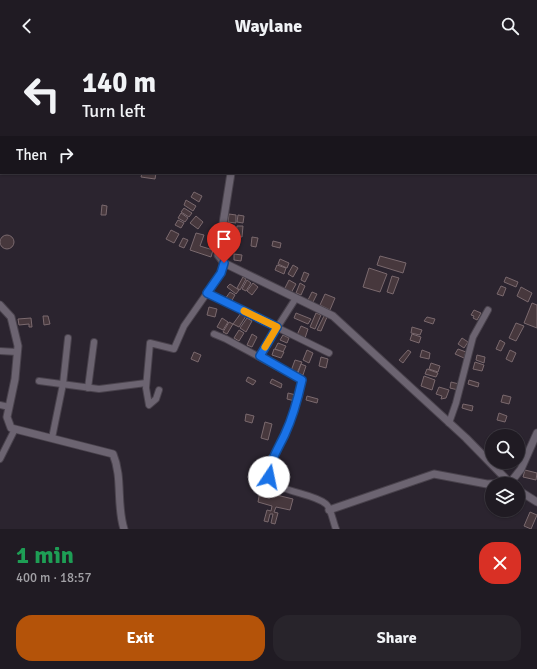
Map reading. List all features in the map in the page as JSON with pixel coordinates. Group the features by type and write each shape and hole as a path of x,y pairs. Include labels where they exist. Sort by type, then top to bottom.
{"street":[{"path":"231,174 218,255 224,263 333,316 449,423 503,477"},
{"path":"159,390 156,399 149,405 146,383 150,343 174,350 184,326 221,273 224,263"},
{"path":"207,293 329,353"},
{"path":"260,356 296,298"},
{"path":"0,305 11,317 18,346 7,417 11,428 113,454 118,467 120,515 124,529"},
{"path":"449,423 456,403 473,337 488,310"},
{"path":"214,334 260,356 302,380 297,401 285,433 275,451 270,467 269,477 275,485 313,497 327,504 336,529"},
{"path":"52,438 63,384 68,338"},
{"path":"88,388 94,342"},
{"path":"0,351 17,352"},
{"path":"38,381 99,389 146,383"},
{"path":"0,406 9,407"},
{"path":"0,459 15,429"},
{"path":"515,477 521,469 531,442 537,433"},
{"path":"329,510 434,474 485,484"},
{"path":"525,494 537,502"}],"building":[{"path":"142,174 156,174 155,179 141,177"},
{"path":"194,192 202,196 199,202 191,197"},
{"path":"186,200 196,206 193,211 184,205"},
{"path":"102,205 107,206 106,215 101,215"},
{"path":"184,208 192,213 189,217 181,212"},
{"path":"181,213 188,218 185,222 178,218"},
{"path":"229,214 236,215 236,223 228,222"},
{"path":"238,215 244,216 243,223 237,222"},
{"path":"196,216 203,222 198,229 190,223"},
{"path":"178,220 184,223 181,228 175,225"},
{"path":"230,225 235,226 234,236 228,235"},
{"path":"237,226 243,226 242,237 236,236"},
{"path":"171,230 179,234 174,243 166,239"},
{"path":"196,233 204,235 200,246 213,250 211,257 190,250"},
{"path":"4,235 10,235 14,239 14,245 10,249 4,249 0,245 0,239"},
{"path":"252,237 258,238 256,247 251,246"},
{"path":"183,238 188,240 184,248 179,246"},
{"path":"273,241 281,243 280,248 272,246"},
{"path":"234,254 242,255 241,261 234,260"},
{"path":"380,256 406,263 403,273 377,265"},
{"path":"280,259 289,263 287,268 278,264"},
{"path":"277,265 286,268 284,274 275,270"},
{"path":"293,265 298,268 293,277 288,274"},
{"path":"369,268 387,274 380,292 363,287"},
{"path":"304,272 309,274 305,282 301,280"},
{"path":"392,276 399,278 393,294 387,292"},
{"path":"243,277 246,279 240,290 237,288"},
{"path":"506,277 518,282 516,287 504,282"},
{"path":"247,280 251,283 246,291 242,289"},
{"path":"289,280 296,284 291,293 284,290"},
{"path":"253,283 258,287 252,295 247,291"},
{"path":"300,283 305,286 301,295 296,293"},
{"path":"230,284 239,290 236,294 227,287"},
{"path":"501,286 506,288 503,296 497,294"},
{"path":"521,287 532,293 528,302 517,296"},
{"path":"230,292 235,295 231,302 225,299"},
{"path":"312,292 317,294 313,302 308,300"},
{"path":"325,294 335,298 330,310 320,305"},
{"path":"532,303 537,305 537,328 524,323"},
{"path":"209,307 217,309 215,317 207,315"},
{"path":"474,310 481,313 477,320 471,315"},
{"path":"241,313 246,316 239,327 233,324"},
{"path":"296,313 311,319 308,324 294,318"},
{"path":"316,313 321,315 315,329 310,327"},
{"path":"43,316 48,316 50,324 44,325"},
{"path":"324,316 327,317 321,331 317,330"},
{"path":"427,317 435,319 433,324 424,321"},
{"path":"31,318 32,327 29,327 29,324 19,325 18,319"},
{"path":"222,318 228,322 223,330 217,327"},
{"path":"247,318 252,321 246,332 240,328"},
{"path":"229,322 233,324 227,334 223,332"},
{"path":"516,323 524,326 516,341 509,338"},
{"path":"301,326 308,329 305,338 297,335"},
{"path":"412,327 422,330 420,335 411,333"},
{"path":"239,330 244,333 239,341 234,338"},
{"path":"252,334 257,337 252,347 247,345"},
{"path":"412,334 421,337 419,343 410,340"},
{"path":"283,335 289,338 287,343 280,340"},
{"path":"462,338 468,342 464,348 458,344"},
{"path":"500,340 505,343 501,351 496,349"},
{"path":"278,343 286,346 283,352 275,349"},
{"path":"274,349 284,352 281,358 272,355"},
{"path":"458,349 466,352 464,358 455,354"},
{"path":"307,350 313,353 309,363 303,360"},
{"path":"408,350 411,352 403,363 399,360"},
{"path":"422,350 430,353 429,359 420,357"},
{"path":"510,350 516,353 512,362 506,359"},
{"path":"194,352 201,355 198,362 191,359"},
{"path":"477,355 485,357 484,363 476,360"},
{"path":"321,357 328,359 326,368 319,366"},
{"path":"295,360 302,362 297,373 291,371"},
{"path":"475,362 484,365 482,371 473,369"},
{"path":"431,363 440,366 438,372 429,369"},
{"path":"301,364 306,366 303,375 298,373"},
{"path":"427,369 438,373 436,377 425,374"},
{"path":"424,376 435,380 432,390 421,386"},
{"path":"248,377 256,381 253,385 246,381"},
{"path":"272,379 282,384 281,388 270,383"},
{"path":"469,380 479,383 478,387 468,384"},
{"path":"451,382 459,384 458,390 450,388"},
{"path":"439,387 449,390 446,398 441,399 442,396 436,394"},
{"path":"288,393 296,395 295,401 287,399"},
{"path":"503,395 511,397 509,404 501,402"},
{"path":"307,396 318,399 317,403 306,400"},
{"path":"463,404 473,406 472,411 462,408"},
{"path":"499,413 507,416 505,422 497,420"},
{"path":"246,414 254,416 252,423 245,421"},
{"path":"265,422 272,424 268,440 261,438"},
{"path":"525,470 537,473 536,480 523,477"},
{"path":"260,491 293,499 290,510 276,507 274,512 278,513 275,524 271,523 273,514 270,514 268,522 264,521 267,510 271,511 272,506 258,502"},
{"path":"530,512 537,515 531,529 524,526"}],"slow traffic":[{"path":"244,311 277,327 265,347"}],"route":[{"path":"224,263 221,273 207,293 277,327 260,356 302,380 297,401 285,433 275,451 270,467 269,477"}]}
